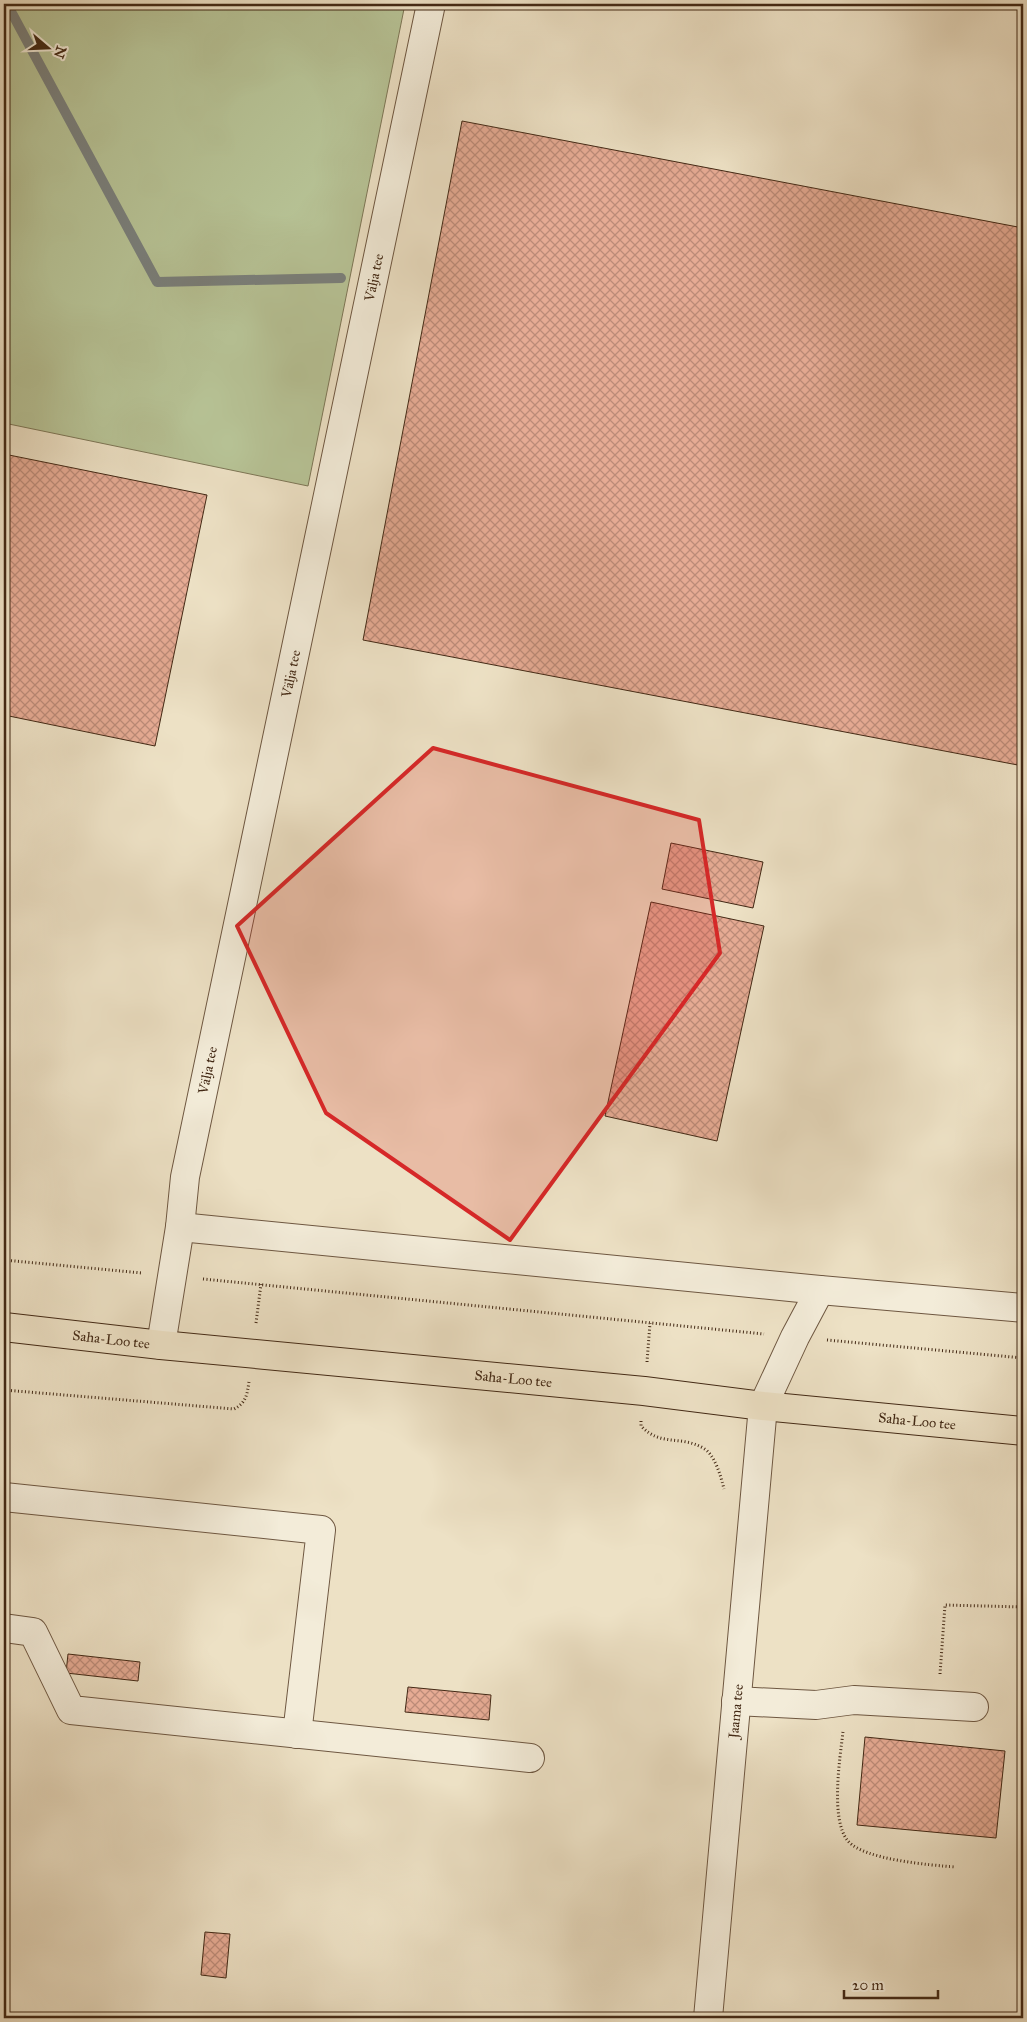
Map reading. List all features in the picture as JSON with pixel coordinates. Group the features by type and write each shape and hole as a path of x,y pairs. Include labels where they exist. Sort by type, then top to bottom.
{"main road":[{"name":"Saha-Loo tee","path":"4,1327 161,1345 644,1391 763,1406 1023,1431"}],"street":[{"name":"Välja tee","path":"161,1345 180,1227 185,1177 431,4"},
{"path":"180,1227 1023,1308"},
{"name":"Jaama tee","path":"708,2018 763,1406 795,1337 820,1290"},
{"path":"4,1497 321,1530 296,1734"},
{"path":"4,1628 33,1632 71,1710 530,1758"},
{"path":"736,1701 816,1705 854,1700 974,1707"}],"path":[{"path":"4,1260 1023,1358"},
{"path":"4,1390 234,1410 243,1404 247,1394 262,1284"},
{"path":"650,1323 641,1426 655,1437 685,1441 704,1448 718,1468 724,1490"},
{"path":"938,1705 945,1605 1023,1607"},
{"path":"846,1701 838,1792 839,1821 848,1842 867,1852 902,1862 956,1868"}],"highlighted area":[{"path":"433,748 699,820 720,953 510,1240 326,1113 237,926"}],"green space":[{"path":"4,4 405,4 308,486 4,423"}],"building":[{"path":"462,121 1023,228 1023,766 363,640"},
{"path":"4,454 207,495 155,746 4,715"},
{"path":"671,843 763,862 753,908 662,889"},
{"path":"651,902 764,926 717,1141 605,1116"},
{"path":"68,1654 140,1662 138,1681 66,1673"},
{"path":"408,1687 491,1695 489,1720 405,1712"},
{"path":"865,1737 1005,1751 996,1838 857,1825"},
{"path":"205,1932 230,1934 226,1978 201,1975"}],"waterway":[{"path":"7,4 157,282 341,278"}],"railway":[{"path":"4,2015 41,2018"}]}
